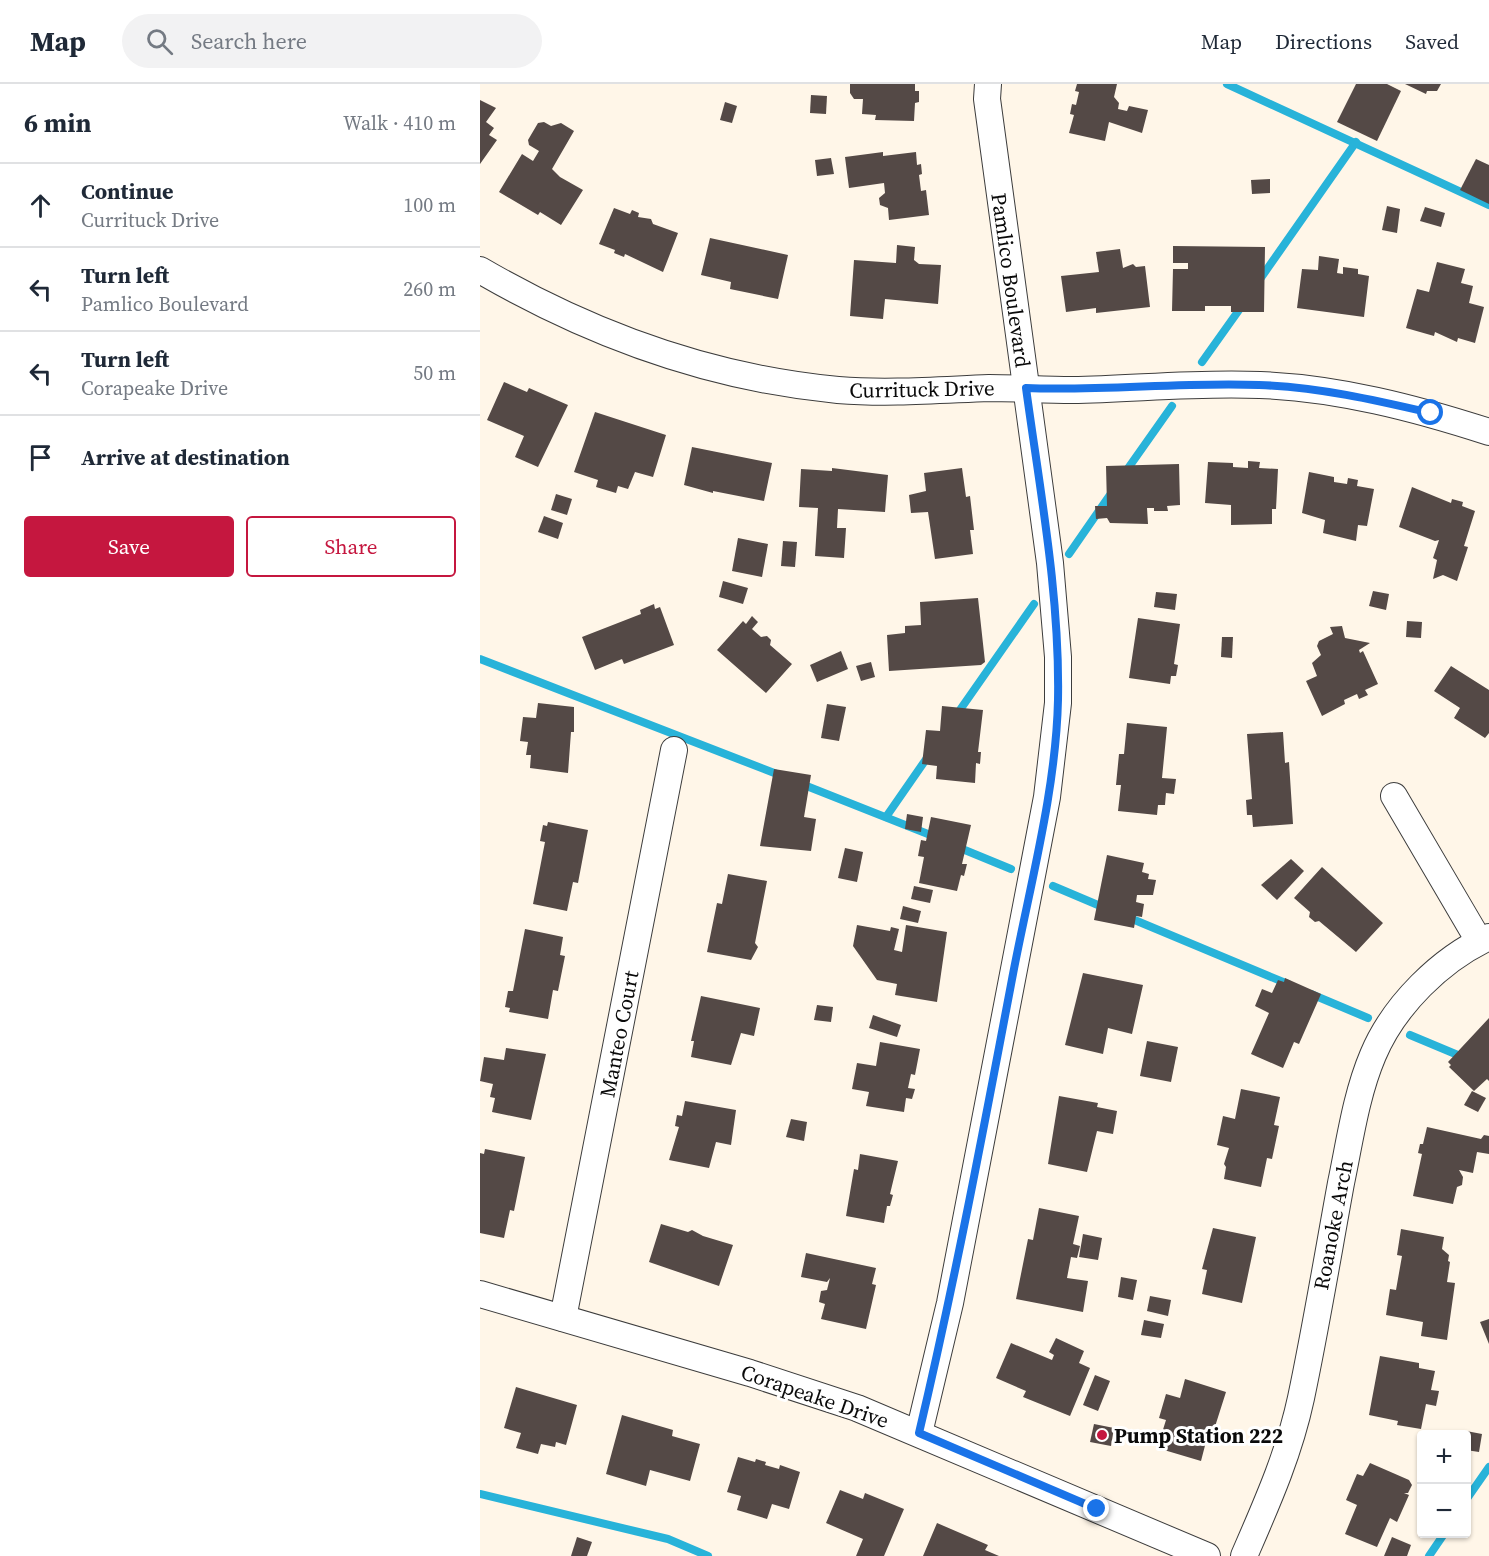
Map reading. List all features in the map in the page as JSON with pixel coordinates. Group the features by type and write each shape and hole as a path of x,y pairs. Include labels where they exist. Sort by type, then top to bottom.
{"street":[{"name":"Pamlico Boulevard","path":"919,1433 950,1303 1047,797 1058,703 1058,657 1050,563 1005,244 987,99 988,84"},
{"name":"Currituck Drive","path":"480,270 572,320 712,369 839,390 923,392 1026,388 1072,390 1199,384 1263,385 1348,394 1431,413 1489,432"},
{"name":"Manteo Court","path":"563,1318 674,750"},
{"path":"1394,796 1484,939"},
{"name":"Roanoke Arch","path":"1244,1556 1287,1454 1303,1386 1355,1110 1373,1054 1414,994 1434,973 1484,939"},
{"name":"Corapeake Drive","path":"480,1294 750,1373 857,1408 1207,1556"}],"building":[{"path":"850,84 915,84 915,91 919,91 919,102 915,103 914,121 875,120 876,115 862,114 863,99 854,99 850,93"},
{"path":"1077,84 1117,84 1114,97 1119,103 1118,109 1127,111 1129,106 1148,110 1142,133 1109,122 1105,141 1069,133 1074,115 1070,114 1072,104 1076,105 1079,92 1075,91"},
{"path":"1356,84 1387,84 1401,91 1377,141 1337,122"},
{"path":"1405,84 1441,84 1437,91 1427,91 1426,94"},
{"path":"811,95 827,96 826,114 810,113"},
{"path":"480,100 496,108 486,122 494,128 489,135 497,140 480,164"},
{"path":"725,102 737,106 732,123 720,120"},
{"path":"544,122 551,126 561,123 574,131 552,169 560,177 583,190 561,225 540,212 538,215 499,192 522,154 533,161 539,151 529,145 528,140 538,123"},
{"path":"883,152 883,156 916,152 917,165 921,164 922,174 919,175 921,191 926,190 929,215 889,220 888,208 880,205 879,198 885,193 884,183 849,188 845,157"},
{"path":"831,158 834,174 817,176 815,160"},
{"path":"1476,159 1489,165 1489,204 1460,190"},
{"path":"1270,179 1270,193 1252,194 1251,180"},
{"path":"1387,206 1400,209 1397,233 1382,230"},
{"path":"1425,207 1445,213 1441,227 1420,221"},
{"path":"614,208 630,214 632,210 639,213 638,217 651,219 653,224 678,233 663,272 625,254 624,257 614,253 615,250 599,244"},
{"path":"710,238 788,255 778,299 730,289 731,282 701,275"},
{"path":"897,245 915,247 914,260 919,264 941,265 938,304 885,299 883,319 850,316 854,260 896,263"},
{"path":"1173,246 1265,247 1264,312 1231,312 1231,306 1205,306 1205,311 1172,311 1173,269 1188,269 1188,263 1173,263"},
{"path":"1120,249 1123,268 1133,264 1136,267 1145,266 1150,307 1096,313 1096,308 1066,312 1061,276 1099,272 1096,252"},
{"path":"1319,256 1339,259 1337,273 1343,274 1343,267 1358,269 1358,274 1369,276 1364,317 1297,308 1302,269 1318,270"},
{"path":"1437,262 1465,269 1461,283 1473,286 1469,303 1484,307 1475,343 1458,338 1457,342 1435,332 1434,336 1406,328 1417,289 1429,292"},
{"path":"504,382 527,392 529,388 568,405 538,467 515,457 524,436 487,420"},
{"path":"595,412 666,435 653,477 635,472 628,489 618,486 616,493 596,487 598,480 574,472"},
{"path":"692,447 772,463 764,501 713,491 713,493 684,485"},
{"path":"1248,461 1260,462 1259,468 1278,469 1276,509 1272,509 1272,524 1231,525 1231,505 1205,503 1208,462 1233,463 1233,467 1248,468"},
{"path":"1179,464 1180,505 1167,506 1168,511 1154,511 1154,508 1147,508 1148,524 1110,523 1107,518 1096,519 1095,506 1107,506 1106,466"},
{"path":"832,468 888,475 885,512 838,509 837,528 846,528 844,558 815,556 818,508 799,507 801,469 832,471"},
{"path":"962,468 966,497 970,496 974,530 970,530 973,554 935,559 928,512 911,513 909,495 926,491 924,473"},
{"path":"1309,472 1334,477 1334,482 1347,484 1348,478 1358,480 1357,486 1374,489 1367,526 1358,525 1356,541 1323,533 1325,520 1302,513"},
{"path":"1412,487 1451,503 1452,499 1463,502 1462,506 1475,511 1464,546 1468,547 1457,581 1443,575 1433,579 1437,560 1433,558 1439,540 1435,541 1399,527"},
{"path":"556,494 572,499 567,515 551,510"},
{"path":"544,516 563,523 558,539 538,532"},
{"path":"738,538 768,544 762,577 732,571"},
{"path":"783,541 797,542 795,567 781,566"},
{"path":"723,581 748,588 743,604 719,597"},
{"path":"1373,591 1389,594 1386,610 1369,606"},
{"path":"1156,592 1177,594 1175,610 1154,607"},
{"path":"978,598 985,662 981,665 889,671 887,635 905,633 905,626 921,625 920,602"},
{"path":"654,604 655,609 660,607 674,645 624,664 622,659 595,670 582,637 641,614 640,610"},
{"path":"752,616 758,622 752,629 761,637 767,636 771,640 770,645 792,664 766,693 717,650 743,621 746,624"},
{"path":"1138,618 1180,624 1174,664 1178,665 1176,676 1171,676 1170,684 1129,678"},
{"path":"1407,621 1422,622 1421,638 1406,637"},
{"path":"1342,626 1345,638 1370,643 1359,650 1360,653 1363,651 1378,684 1365,690 1368,695 1359,699 1357,694 1344,700 1345,704 1322,716 1306,681 1317,676 1312,663 1321,655 1317,646 1319,641 1333,634 1330,627"},
{"path":"1222,637 1233,637 1232,658 1221,657"},
{"path":"841,651 848,669 817,682 810,665"},
{"path":"871,662 875,677 861,681 856,666"},
{"path":"1451,666 1489,690 1489,733 1485,738 1454,718 1460,708 1434,691"},
{"path":"538,703 574,707 574,732 571,732 568,773 530,768 531,755 526,755 528,742 520,741 523,717 536,718"},
{"path":"827,704 846,707 839,741 821,738"},
{"path":"942,706 983,710 978,752 981,752 980,764 976,763 975,783 936,779 937,766 922,764 926,730 940,731"},
{"path":"1127,723 1167,727 1162,778 1176,779 1174,794 1166,793 1165,805 1158,805 1157,815 1118,811 1121,785 1116,785 1119,754 1124,754"},
{"path":"1283,732 1285,763 1289,762 1293,824 1253,827 1252,815 1247,815 1246,800 1252,799 1247,734"},
{"path":"774,769 811,775 804,817 816,819 811,851 760,846"},
{"path":"907,814 923,817 921,832 905,829"},
{"path":"931,817 971,825 962,864 967,864 964,876 961,875 957,891 919,883 924,857 918,856 921,840 926,841"},
{"path":"548,822 588,830 578,883 573,882 567,911 533,904 545,842 540,841 543,825 547,826"},
{"path":"845,848 863,852 857,882 838,878"},
{"path":"1107,855 1144,863 1142,872 1149,874 1148,879 1156,880 1153,895 1137,895 1136,902 1144,904 1142,917 1136,916 1134,928 1094,920"},
{"path":"1291,859 1304,871 1277,900 1261,885"},
{"path":"1322,867 1383,923 1356,952 1319,921 1315,922 1309,917 1310,912 1294,898"},
{"path":"728,874 767,881 755,943 758,947 751,960 707,952 717,903 722,904"},
{"path":"914,886 933,890 930,903 911,899"},
{"path":"903,906 921,911 918,923 900,919"},
{"path":"857,925 890,931 891,927 899,929 894,950 902,952 906,925 947,932 937,1002 895,995 897,984 877,980 853,946"},
{"path":"525,929 563,937 560,955 565,956 558,991 553,990 548,1019 509,1012 510,1008 505,1007 508,991 513,991"},
{"path":"1083,973 1143,985 1132,1034 1108,1028 1103,1054 1065,1045"},
{"path":"1285,978 1321,994 1299,1044 1294,1042 1283,1068 1251,1054 1269,1013 1255,1006 1262,989 1272,993 1278,980 1284,982"},
{"path":"701,996 760,1008 754,1036 741,1033 731,1065 691,1057 694,1041 691,1041"},
{"path":"817,1005 833,1007 831,1022 814,1020"},
{"path":"873,1015 901,1025 897,1037 869,1028"},
{"path":"1489,1018 1489,1081 1487,1079 1474,1091 1449,1067 1451,1065 1448,1062"},
{"path":"1147,1041 1178,1047 1171,1082 1140,1076"},
{"path":"880,1042 920,1049 915,1075 911,1074 908,1088 915,1089 912,1099 906,1098 904,1112 866,1106 869,1092 852,1089 857,1063 876,1066"},
{"path":"506,1048 546,1054 531,1120 492,1112 495,1098 490,1097 493,1084 480,1081 484,1057 504,1060"},
{"path":"1241,1089 1280,1097 1274,1125 1279,1126 1272,1159 1267,1158 1261,1187 1224,1179 1226,1167 1224,1164 1229,1148 1217,1145 1223,1116 1235,1119"},
{"path":"1472,1091 1486,1098 1478,1112 1464,1105"},
{"path":"1059,1096 1098,1103 1097,1107 1117,1111 1113,1134 1097,1131 1087,1172 1048,1164"},
{"path":"685,1101 736,1110 731,1145 716,1142 709,1168 669,1160 679,1127 675,1126 677,1115 682,1116"},
{"path":"791,1119 807,1122 804,1141 786,1137"},
{"path":"1427,1127 1481,1139 1484,1135 1489,1136 1489,1154 1477,1152 1473,1173 1459,1170 1463,1177 1462,1185 1457,1187 1453,1204 1413,1196 1422,1154 1418,1153"},
{"path":"485,1149 525,1157 514,1211 510,1210 504,1238 480,1233 480,1153 484,1154"},
{"path":"860,1154 898,1161 890,1194 893,1195 890,1206 887,1206 884,1223 846,1216 854,1169 858,1170"},
{"path":"1039,1208 1079,1216 1073,1244 1080,1246 1077,1258 1071,1257 1067,1278 1088,1281 1083,1312 1016,1299 1028,1239 1033,1240"},
{"path":"661,1224 688,1232 692,1230 703,1236 733,1245 719,1286 649,1262"},
{"path":"1213,1228 1256,1237 1242,1303 1202,1294 1207,1270 1202,1269"},
{"path":"1401,1229 1444,1237 1442,1249 1449,1255 1448,1261 1450,1262 1447,1282 1455,1283 1447,1340 1421,1336 1423,1322 1386,1315 1390,1289 1396,1290 1402,1256 1397,1255"},
{"path":"1083,1234 1102,1238 1098,1260 1079,1257"},
{"path":"806,1253 876,1268 872,1284 876,1285 866,1329 821,1319 825,1304 819,1302 821,1291 827,1290 830,1278 827,1282 801,1277"},
{"path":"1121,1277 1137,1280 1133,1300 1118,1297"},
{"path":"1150,1296 1171,1300 1168,1316 1147,1311"},
{"path":"1489,1319 1489,1344 1480,1322"},
{"path":"1144,1320 1164,1324 1161,1338 1141,1335"},
{"path":"1056,1338 1084,1351 1079,1363 1090,1368 1070,1416 1023,1397 1026,1391 996,1378 1011,1343 1052,1360 1054,1355 1049,1352"},
{"path":"1380,1356 1419,1363 1419,1368 1435,1371 1431,1390 1439,1391 1436,1406 1426,1404 1421,1429 1397,1425 1398,1421 1369,1415"},
{"path":"1095,1375 1110,1381 1098,1411 1083,1405"},
{"path":"1185,1379 1226,1392 1212,1436 1208,1434 1201,1461 1164,1450 1167,1438 1161,1436 1166,1420 1159,1418 1166,1394 1180,1398"},
{"path":"516,1387 577,1405 566,1445 556,1442 555,1447 541,1444 538,1454 516,1448 521,1433 504,1428"},
{"path":"622,1415 673,1430 672,1436 700,1444 690,1481 650,1470 646,1486 606,1474"},
{"name":"Pump Station 222","path":"1094,1424 1114,1428 1111,1446 1090,1442"},
{"path":"1471,1432 1482,1434 1479,1452 1471,1451"},
{"path":"738,1457 755,1462 756,1459 766,1462 765,1465 779,1469 780,1465 800,1472 789,1509 772,1504 767,1519 737,1510 741,1496 727,1492"},
{"path":"1370,1463 1409,1480 1412,1485 1408,1493 1404,1493 1409,1495 1397,1522 1390,1518 1377,1547 1345,1534 1357,1505 1346,1500 1357,1474 1363,1476"},
{"path":"840,1490 863,1499 865,1493 904,1509 884,1556 856,1556 863,1539 826,1523"},
{"path":"937,1523 988,1545 985,1550 999,1556 923,1556"},
{"path":"577,1537 592,1542 587,1556 571,1556"},
{"path":"1392,1537 1411,1545 1407,1556 1384,1556"}],"waterway":[{"path":"1227,84 1489,205"},
{"path":"1258,282 1356,142"},
{"path":"1202,362 1244,303"},
{"path":"1124,474 1172,406"},
{"path":"1069,554 1112,492"},
{"path":"955,717 1034,604"},
{"path":"480,659 782,776"},
{"path":"886,817 929,755"},
{"path":"799,783 938,838"},
{"path":"955,846 1011,869"},
{"path":"1053,886 1105,908"},
{"path":"1125,916 1288,984"},
{"path":"1311,994 1368,1018"},
{"path":"1410,1035 1465,1058"},
{"path":"1471,1493 1489,1467"},
{"path":"480,1494 668,1539 708,1556"},
{"path":"1429,1556 1441,1538"}],"place":[{"name":"Pump Station 222","path":"1102,1435"}],"route":[{"path":"1097,1509 919,1433 950,1303 1047,797 1058,703 1058,657 1050,563 1026,388 1072,390 1199,384 1263,385 1348,394 1431,413"}]}
